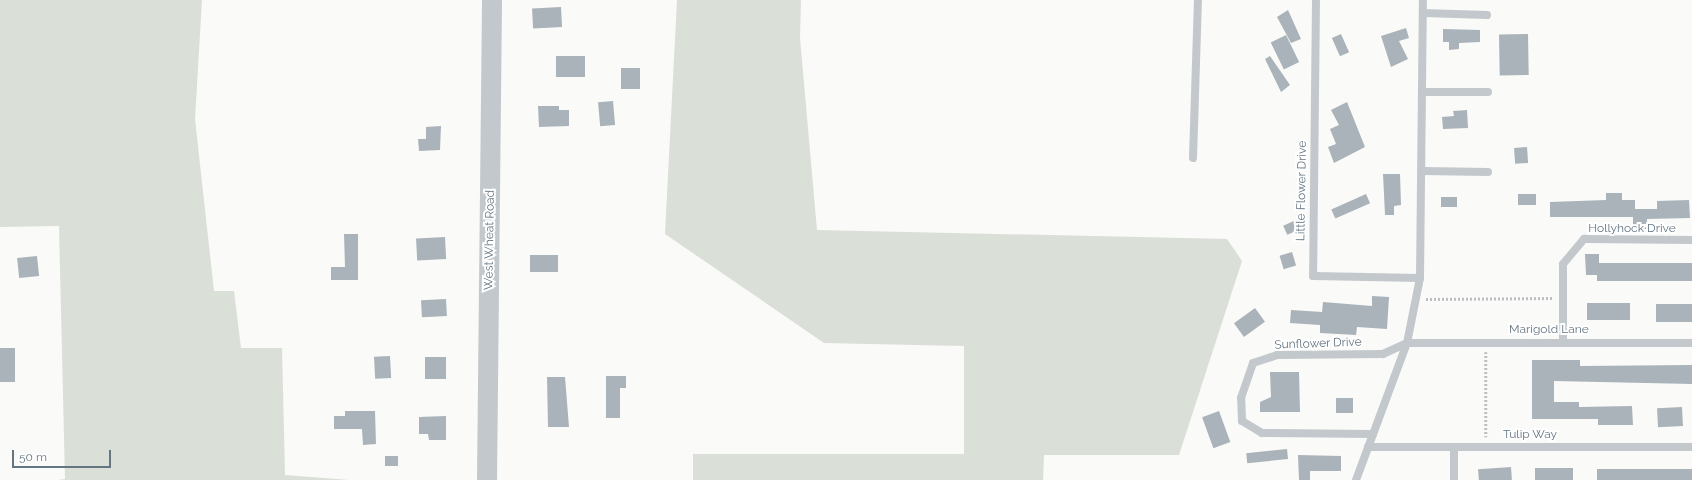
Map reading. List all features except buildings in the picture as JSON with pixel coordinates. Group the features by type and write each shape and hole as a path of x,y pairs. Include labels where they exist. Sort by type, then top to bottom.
{"street":[{"name":"West Wheat Road","path":"487,480 492,0"}],"lane":[{"path":"1193,158 1198,0"},
{"name":"Little Flower Drive","path":"1316,0 1313,276 1420,278"},
{"path":"1356,480 1407,343 1420,278 1423,0"},
{"path":"1423,14 1487,15"},
{"path":"1423,92 1488,92"},
{"path":"1422,171 1488,172"},
{"name":"Hollyhock Drive","path":"1563,341 1564,264 1584,239 1692,240"},
{"name":"Marigold Lane","path":"1407,343 1563,341 1692,343"},
{"name":"Sunflower Drive","path":"1373,434 1262,433 1242,421 1241,398 1254,363 1276,355 1383,354 1407,343"},
{"name":"Tulip Way","path":"1368,447 1692,447"},
{"path":"1454,447 1454,480"}],"path":[{"path":"1415,301 1442,296 1564,298"},
{"path":"1486,342 1486,447"}],"shaded area":[{"path":"0,0 202,0 195,119 214,291 234,291 241,348 282,348 285,475 349,480 58,480 65,479 59,226 0,227"},
{"path":"677,0 801,0 800,38 817,230 1227,239 1242,261 1179,455 1044,455 1043,480 693,480 693,454 964,454 964,346 824,343 665,234"}]}
